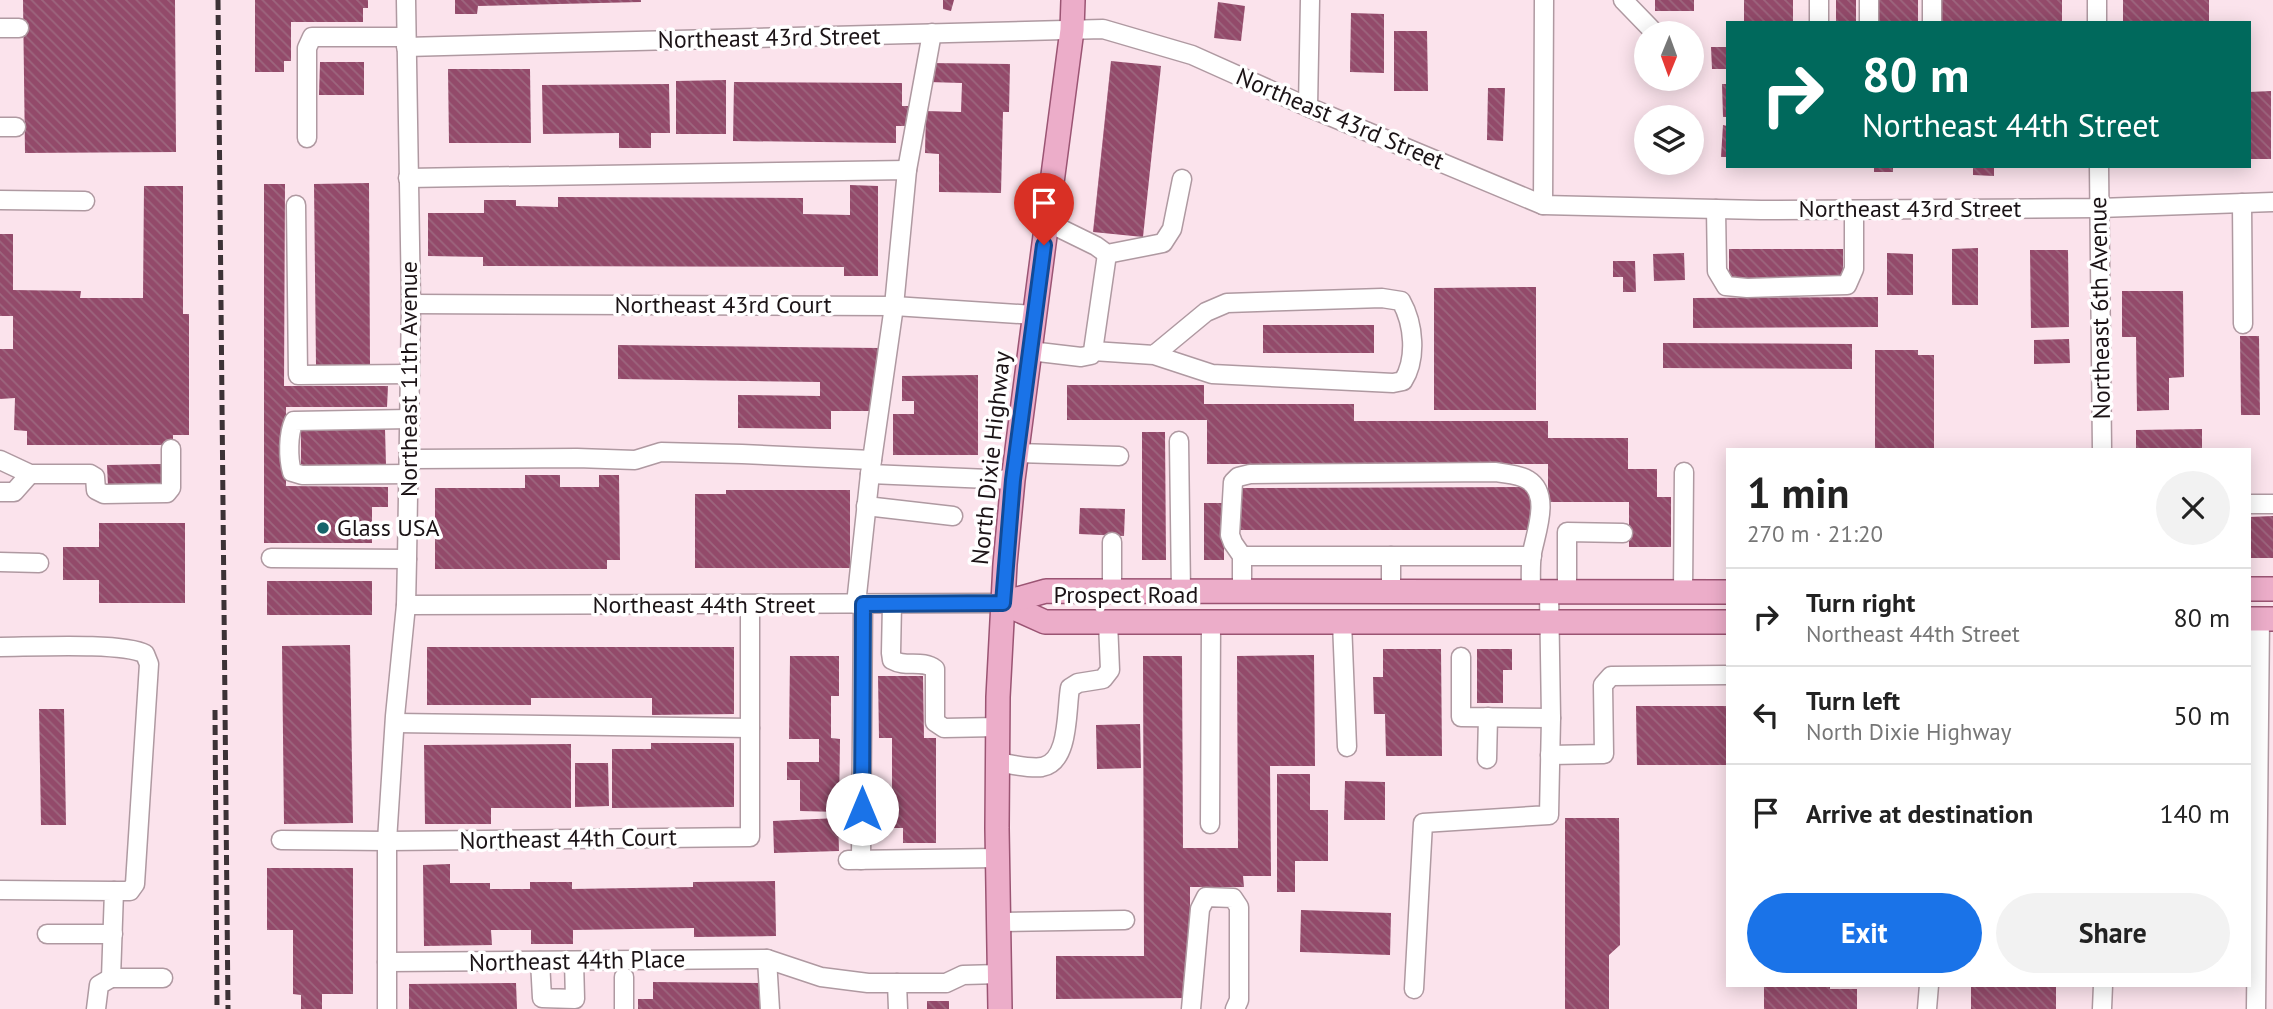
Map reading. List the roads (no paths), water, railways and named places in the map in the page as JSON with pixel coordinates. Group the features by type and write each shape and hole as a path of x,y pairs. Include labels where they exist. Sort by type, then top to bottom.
{"main road":[{"name":"North Dixie Highway","path":"1000,1009 997,762 1003,603 1013,480 1072,30 1073,0"},
{"path":"2251,589 2273,589"},
{"name":"Prospect Road","path":"1003,603 1046,591 1726,592"},
{"name":"Prospect Road","path":"1003,603 1045,622 1726,622"}],"street":[{"name":"Northeast 11th Avenue","path":"387,1009 387,841 406,605 410,419 406,0"},
{"path":"1308,107 1310,0"},
{"path":"1543,205 1544,0"},
{"path":"1623,0 1643,21"},
{"path":"1819,0 1819,21"},
{"path":"1869,0 1869,21"},
{"path":"1932,0 1932,21"},
{"path":"2097,0 2097,21"},
{"path":"0,28 19,28"},
{"name":"Northeast 43rd Street","path":"307,138 307,48 313,37 406,42 1103,29 1192,55 1308,107 1543,205 1854,210 2099,208 2273,202"},
{"path":"932,33 907,170 894,306 866,506 860,604 855,860 998,858"},
{"name":"Northeast 6th Avenue","path":"2099,168 2102,448"},
{"path":"408,178 907,170"},
{"path":"1047,222 1107,254 1163,243 1172,229 1182,179"},
{"path":"0,200 85,201"},
{"path":"2242,203 2243,324"},
{"path":"296,205 298,375 410,373"},
{"path":"1716,209 1717,271 1726,286 1746,288 1847,285 1854,269 1854,210"},
{"path":"1030,351 1081,357 1091,355 1107,254"},
{"path":"1093,351 1154,355 1212,374 1393,383 1404,381 1411,368 1411,338 1401,302 1382,298 1227,303 1206,312 1154,355"},
{"name":"Northeast 43rd Court","path":"411,304 894,306 1034,314"},
{"path":"410,419 294,421 290,444 292,472 302,475 577,458 635,460 661,452 743,454 1013,480"},
{"path":"1179,441 1181,592"},
{"path":"0,460 30,474 90,474 94,477 96,490 104,494 167,494 171,488 172,449"},
{"path":"1017,453 1119,456"},
{"path":"1242,592 1242,556 1230,535 1231,493 1233,482 1238,477 1250,474 1482,472 1522,476 1530,480 1537,489 1540,508 1532,556 1549,592"},
{"path":"1683,592 1684,472"},
{"path":"0,492 14,492 30,474"},
{"path":"2251,504 2273,504"},
{"path":"866,506 954,516"},
{"path":"1414,989 1423,823 1549,815 1549,592 1567,532 1623,533"},
{"path":"1112,541 1112,591"},
{"path":"1242,556 1532,556"},
{"path":"1391,556 1391,592"},
{"path":"271,558 407,559"},
{"path":"0,562 39,563"},
{"name":"Northeast 44th Street","path":"406,605 1003,603"},
{"path":"892,604 892,660 898,663 928,663 935,669 935,722 944,728 998,727"},
{"path":"395,723 750,728 750,605"},
{"path":"2256,1009 2261,619"},
{"path":"997,762 1041,767 1053,763 1064,744 1070,688 1078,683 1103,679 1111,670 1108,622"},
{"path":"1210,824 1211,622"},
{"path":"1342,622 1346,747"},
{"path":"0,647 137,650 145,654 149,664 135,884 130,891 0,890"},
{"path":"1461,657 1461,717 1551,718"},
{"path":"1550,755 1604,754 1603,685 1611,676 1726,676"},
{"path":"1487,759 1488,717"},
{"name":"Northeast 44th Court","path":"281,840 750,837 750,728"},
{"path":"111,978 114,891"},
{"path":"1191,1009 1200,909 1206,897 1233,898 1239,907 1239,1000 1235,1009"},
{"path":"999,922 1125,920"},
{"path":"47,933 113,934"},
{"path":"767,959 770,1009"},
{"name":"Northeast 44th Place","path":"387,962 767,959 821,977 869,983 946,983 962,975 1000,974"},
{"path":"540,961 542,999 575,999 574,961"},
{"path":"624,977 624,1009"},
{"path":"96,1009 99,985 111,978 163,978"},
{"path":"897,983 898,1009"},
{"path":"1927,1009 1929,987"},
{"path":"2102,1009 2103,987"}],"railway":[{"path":"218,0 228,1009"},
{"path":"215,710 217,1009"}],"place":[{"name":"Glass USA","path":"323,528"}]}
